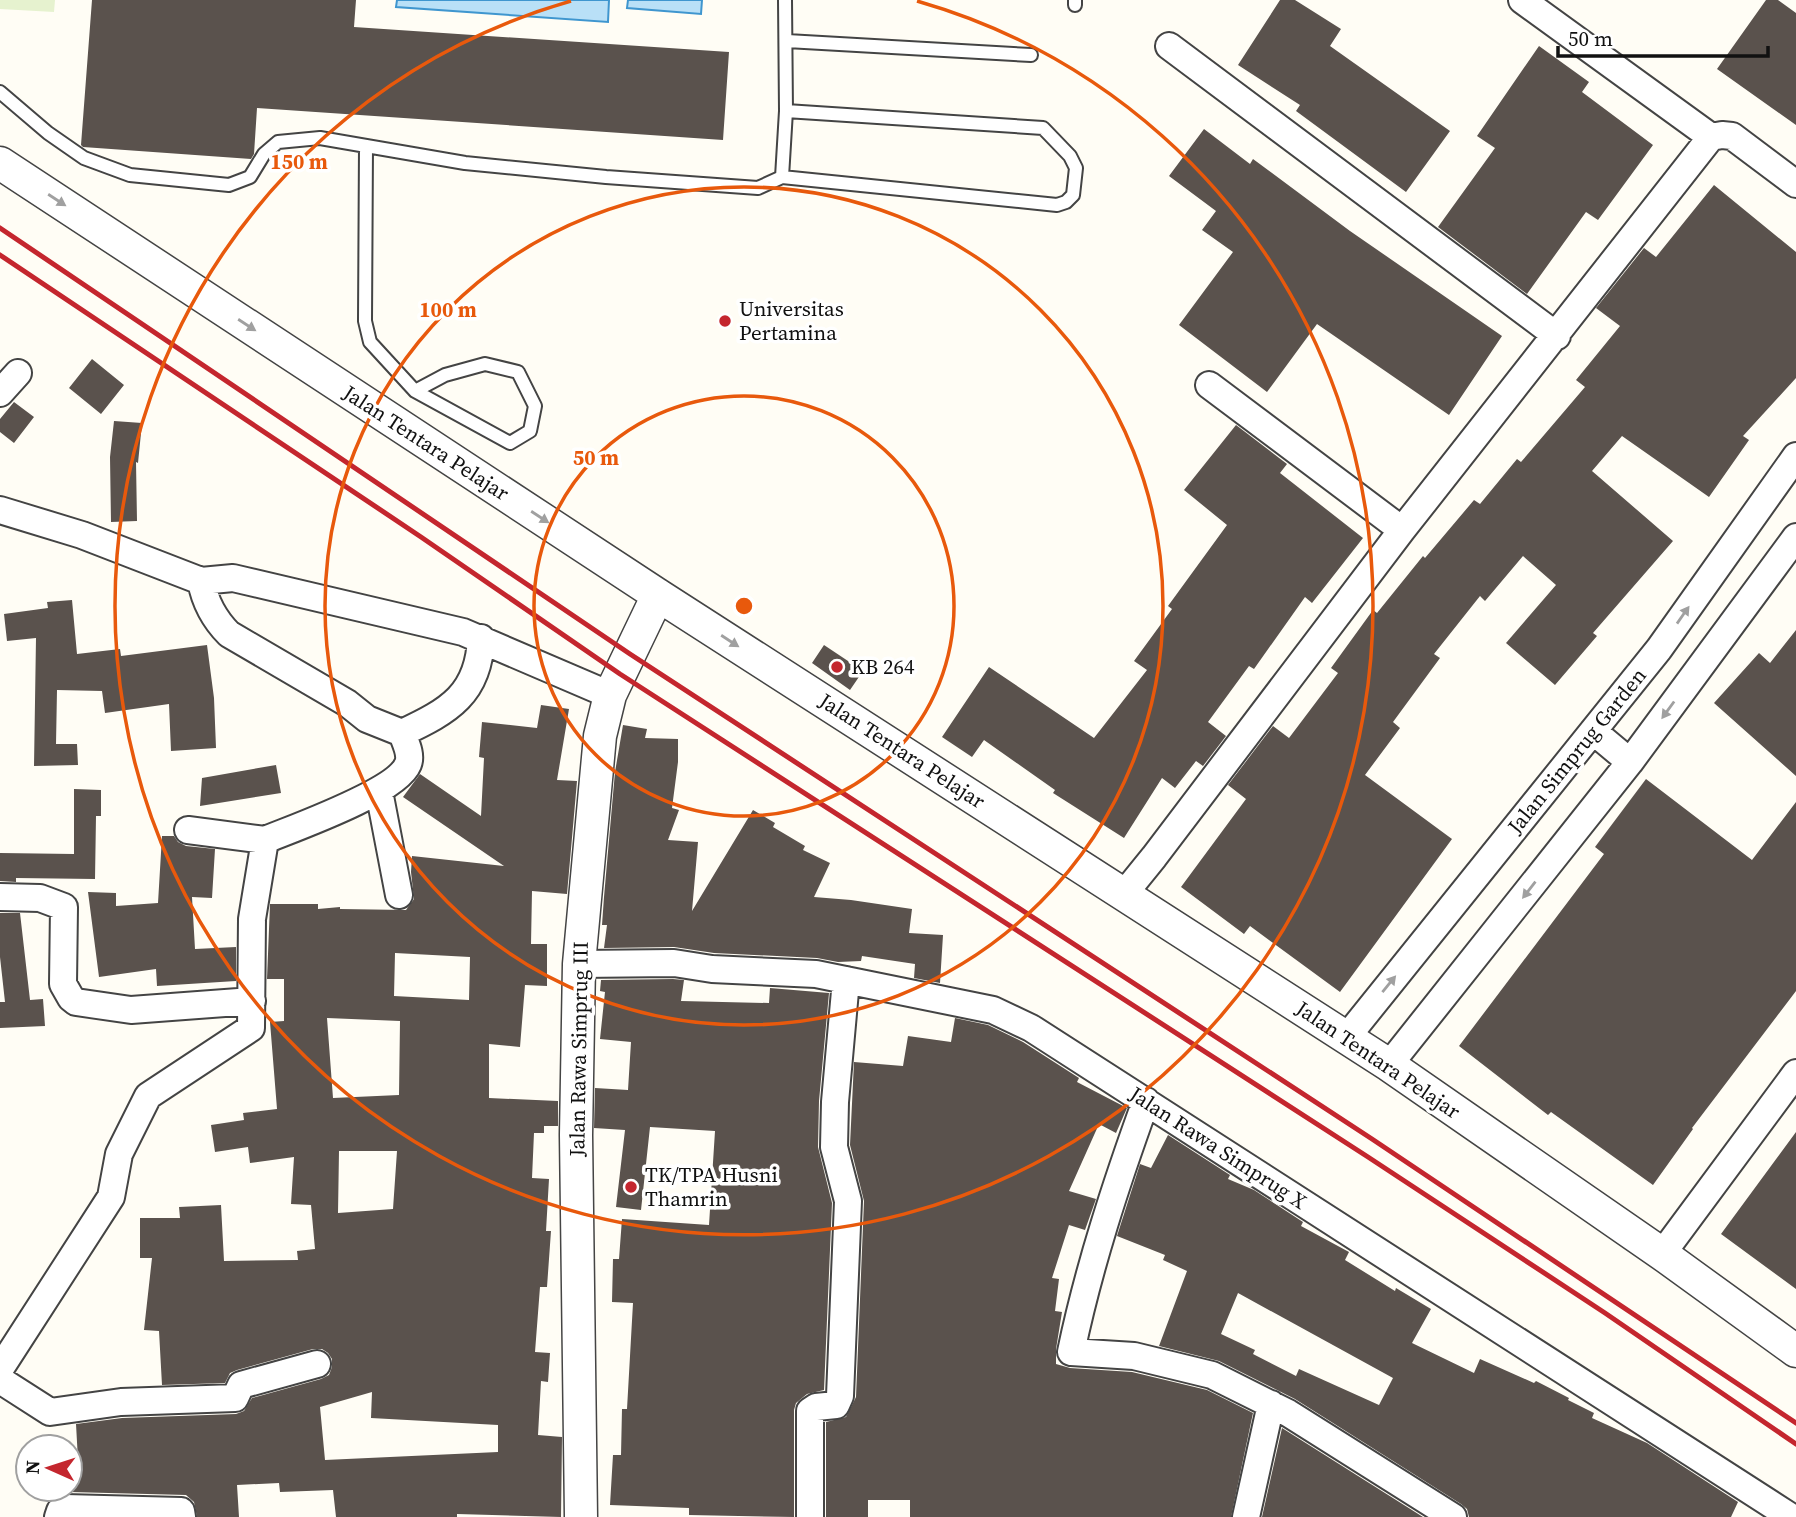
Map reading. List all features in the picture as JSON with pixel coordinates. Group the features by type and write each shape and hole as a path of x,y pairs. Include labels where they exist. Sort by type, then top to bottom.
{"street":[{"path":"1522,0 1712,137"},
{"path":"1169,46 1557,336"},
{"path":"1124,894 1402,530 1712,137 1732,136 1796,184"},
{"name":"Jalan Tentara Pelajar","path":"0,163 658,595 1389,1065 1662,1254 1796,1351"},
{"path":"0,393 18,373"},
{"path":"1209,384 1402,530"},
{"name":"Jalan Simprug Garden","path":"1346,1038 1659,649 1796,456"},
{"path":"0,510 82,536 201,581 233,578 463,632 610,695"},
{"name":"Jalan Simprug Garden","path":"1389,1065 1630,762 1796,537"},
{"path":"201,581 207,603 229,634 347,703 372,721 402,733 453,704 466,690 476,675 481,638"},
{"name":"Jalan Rawa Simprug III","path":"581,1517 576,1135 579,964 597,752 610,695 658,595"},
{"path":"1659,649 1692,677"},
{"path":"1593,731 1630,762"},
{"path":"188,830 265,840 379,791 408,766 410,755 402,733"},
{"path":"379,791 399,895"},
{"path":"0,1369 111,1197 119,1154 148,1096 248,1032 252,1026 252,919 265,840"},
{"path":"0,897 40,898 64,907 62,984 76,1002 131,1010 251,1001"},
{"name":"Jalan Rawa Simprug X","path":"579,964 674,963 816,974 993,1010 1031,1028 1146,1101 1791,1517"},
{"path":"810,1517 810,1411 816,1407 836,1405 840,1396 848,1201 834,1147 835,1102 846,980"},
{"path":"1662,1254 1796,1073"},
{"path":"1146,1101 1112,1193 1081,1302 1071,1352 1134,1356 1212,1375 1271,1404 1335,1441 1408,1491 1453,1517"},
{"path":"0,1380 50,1412 121,1402 235,1398 241,1385 317,1364"},
{"path":"1247,1517 1271,1404"},
{"path":"58,1517 65,1508 181,1511 182,1517"}],"lane":[{"path":"782,177 786,111 785,0"},
{"path":"787,41 1031,55"},
{"path":"0,92 48,133 84,158 130,175 229,186 250,177 264,154 278,142 320,138 465,163 606,177 758,188 782,177 1057,205 1066,202 1073,195 1076,168 1070,156 1043,128 786,111"},
{"path":"366,146 365,321 370,342 415,391 510,443 530,431 535,406 519,372 485,364 444,375 415,391"}],"green space":[{"path":"0,0 55,0 54,12 0,9"}],"water":[{"path":"397,0 609,0 608,22 396,7"},
{"path":"628,0 702,0 701,14 627,8"}],"building":[{"path":"92,0 356,0 354,27 729,52 723,140 257,108 254,154 251,159 83,147 81,145"},
{"path":"1280,0 1295,0 1341,29 1330,46 1450,131 1406,192 1296,111 1300,105 1238,65"},
{"path":"1766,0 1778,0 1796,13 1796,125 1717,69"},
{"path":"1539,46 1589,82 1582,92 1653,145 1598,220 1586,212 1527,294 1438,227 1495,148 1477,136"},
{"path":"1204,129 1250,164 1253,159 1350,231 1502,336 1449,415 1317,324 1267,392 1179,325 1233,252 1202,230 1216,211 1169,176"},
{"path":"1714,185 1796,252 1796,378 1743,436 1749,440 1709,497 1622,436 1592,471 1673,541 1593,633 1597,636 1555,685 1506,643 1556,585 1523,556 1485,601 1480,596 1434,654 1440,658 1393,722 1400,728 1365,775 1452,839 1340,992 1250,926 1244,934 1181,887 1246,799 1228,785 1273,726 1289,738 1338,673 1331,668 1373,610 1377,613 1423,556 1425,558 1474,500 1480,504 1517,459 1521,462 1585,387 1576,380 1620,326 1596,308 1644,248 1656,257"},
{"path":"92,359 124,385 101,414 69,388"},
{"path":"14,402 34,417 14,443 0,432 0,419"},
{"path":"114,421 142,423 138,463 136,462 137,521 111,522 110,457"},
{"path":"1236,425 1287,464 1280,473 1363,538 1312,603 1305,597 1254,669 1249,666 1208,722 1226,736 1203,766 1196,761 1175,788 1162,778 1124,838 1053,793 1055,790 984,740 972,757 942,737 989,667 1094,738 1147,670 1134,661 1172,609 1168,606 1227,525 1184,490"},
{"path":"72,600 77,654 120,649 121,656 207,645 214,698 216,748 171,751 169,704 105,713 102,691 57,690 56,744 77,744 78,765 34,766 36,638 7,641 4,614 48,608 47,602"},
{"path":"1796,630 1796,776 1714,703 1759,653 1770,663"},
{"name":"KB 264","path":"824,645 863,671 850,690 812,663"},
{"path":"541,705 569,709 557,780 577,781 567,894 532,891 531,944 547,944 547,986 525,985 520,1047 489,1044 489,1098 558,1101 558,1126 544,1126 544,1133 534,1133 532,1178 549,1179 546,1231 551,1231 547,1287 540,1287 535,1352 550,1353 548,1382 541,1381 538,1435 562,1437 561,1517 457,1514 457,1517 336,1517 333,1490 280,1492 279,1483 237,1485 239,1517 197,1517 194,1502 186,1495 84,1492 84,1433 76,1433 76,1424 122,1418 236,1414 244,1411 252,1398 329,1375 332,1359 322,1349 313,1349 237,1370 230,1373 225,1383 162,1385 159,1331 144,1330 152,1258 140,1258 140,1218 180,1218 179,1207 221,1205 224,1261 298,1260 297,1251 315,1249 311,1205 291,1204 294,1157 250,1163 248,1147 215,1152 211,1125 244,1120 243,1113 277,1109 270,1022 284,1021 284,979 267,979 270,904 318,904 318,909 340,907 406,910 414,899 412,856 504,866 403,797 420,774 481,816 484,758 479,757 482,722 537,728","holes":["395,953 470,957 469,1000 394,996","327,1018 400,1021 399,1095 333,1098","339,1151 397,1151 393,1209 338,1213","372,1392 371,1418 498,1425 498,1452 325,1460 320,1407"]},
{"path":"623,725 647,729 645,738 678,739 672,808 679,810 668,840 698,842 692,911 753,810 775,823 773,827 805,846 803,850 830,863 814,897 912,909 909,933 943,935 940,983 914,978 915,964 862,956 861,961 838,962 817,958 714,953 674,947 604,948 607,925 602,925 604,897 615,772"},
{"path":"276,765 281,793 200,806 202,778"},
{"path":"1646,779 1752,860 1796,802 1796,991 1692,1128 1653,1185 1551,1112 1548,1115 1459,1046 1604,854 1595,847"},
{"path":"74,789 101,790 101,816 96,816 95,879 16,878 16,882 0,881 0,853 74,854"},
{"path":"162,836 174,836 186,846 215,849 212,898 192,897 195,949 236,947 236,981 157,986 156,969 99,977 88,892 116,893 116,906 158,903"},
{"path":"0,913 20,913 30,1000 43,999 45,1026 0,1028 0,1002 5,1002 0,957"},
{"path":"601,980 684,980 681,1001 769,1003 770,988 829,993 819,1101 818,1147 832,1203 824,1390 807,1394 796,1403 794,1410 794,1517 689,1515 689,1508 610,1505 613,1455 621,1455 622,1409 627,1409 633,1303 612,1302 613,1259 619,1259 622,1219 709,1225 715,1131 650,1127 641,1210 616,1207 625,1130 594,1128 595,1088 628,1090 631,1042 600,1039 605,992 600,991"},
{"path":"955,1018 988,1025 1023,1042 1079,1078 1077,1082 1127,1108 1116,1133 1099,1124 1069,1191 1096,1199 1085,1230 1069,1225 1052,1278 1059,1279 1055,1311 1062,1312 1056,1364 1070,1368 1132,1372 1207,1390 1253,1413 1231,1517 910,1517 910,1500 868,1500 868,1517 826,1517 826,1422 846,1417 856,1397 864,1201 850,1145 854,1062 903,1066 908,1036 951,1042"},
{"path":"1796,1132 1796,1289 1721,1234"},
{"path":"1168,1135 1230,1175 1228,1179 1254,1190 1303,1222 1301,1226 1349,1252 1345,1260 1395,1291 1396,1288 1431,1309 1412,1343 1474,1373 1480,1359 1534,1383 1536,1381 1569,1398 1568,1400 1594,1413 1592,1418 1647,1443 1738,1502 1731,1517 1469,1517 1467,1509 1461,1504 1295,1399 1219,1361 1159,1346 1187,1271 1163,1260 1165,1255 1117,1236 1140,1164 1151,1168","holes":["1238,1293 1393,1378 1379,1405 1299,1369 1296,1376 1253,1354 1255,1350 1221,1334"]},
{"path":"1282,1428 1423,1517 1262,1517"}],"railway":[{"path":"0,228 630,654 1372,1139 1796,1423"},
{"path":"0,255 620,674 1368,1157 1605,1313 1796,1444"}],"place":[{"name":"Universitas Pertamina","path":"725,321"},
{"name":"KB 264","path":"837,667"},
{"name":"TK/TPA Husni Thamrin","path":"631,1187"}]}
